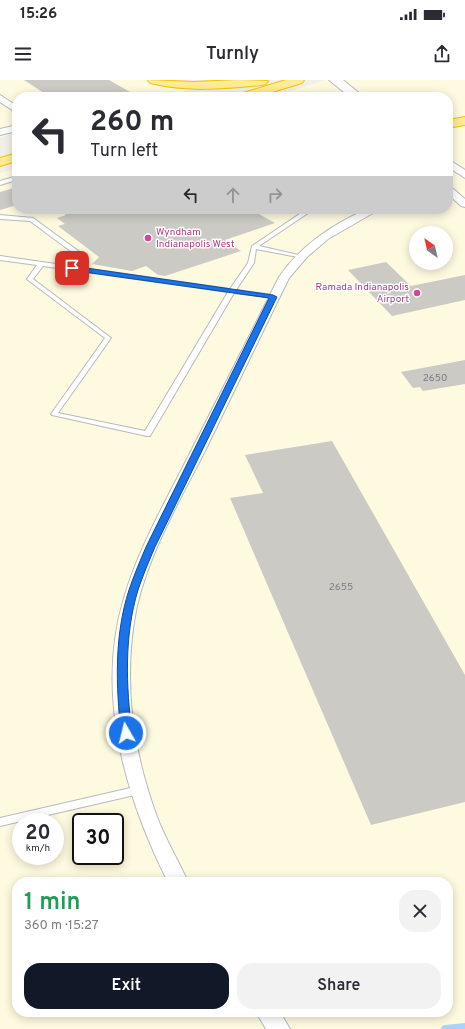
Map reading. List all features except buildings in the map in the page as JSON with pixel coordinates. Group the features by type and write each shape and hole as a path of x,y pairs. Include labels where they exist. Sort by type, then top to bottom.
{"highway":[{"path":"154,80 201,86 226,85 263,80"},
{"path":"222,92 263,80"},
{"path":"258,92 298,80"},
{"path":"453,119 465,120"},
{"path":"453,123 465,120"},
{"path":"0,150 12,147"},
{"path":"0,162 12,158"}],"street":[{"path":"333,84 348,92"},
{"path":"0,98 12,106"},
{"path":"0,132 12,129"},
{"path":"453,166 465,175"},
{"path":"453,194 465,204"},
{"path":"175,877 161,849 139,790 128,745 122,700 123,658 130,605 141,568 150,547 273,297 288,272 301,257 329,233 365,214"},
{"path":"271,1017 279,1029"}],"lane":[{"path":"0,183 12,179"},
{"path":"41,264 30,279 108,338 54,414 147,434 232,291 251,263 254,246 303,214"},
{"path":"0,217 31,219 79,254 78,262 72,268"},
{"path":"254,246 301,257"},
{"path":"0,258 273,297"},
{"path":"0,822 139,790"}],"shaded area":[{"path":"0,80 142,80 156,85 193,89 182,92 12,92 12,134 0,137"},
{"path":"325,80 465,80 465,1029 0,1029 0,173 12,170 12,214 453,214 453,92 288,92"}],"waterway":[{"path":"445,1029 465,1027"}],"place":[{"name":"Wyndham Indianapolis West","path":"148,238"},
{"name":"Ramada Indianapolis Airport","path":"417,293"}],"route":[{"path":"72,268 273,297 141,568 128,613 124,638 122,700 126,733"}]}
